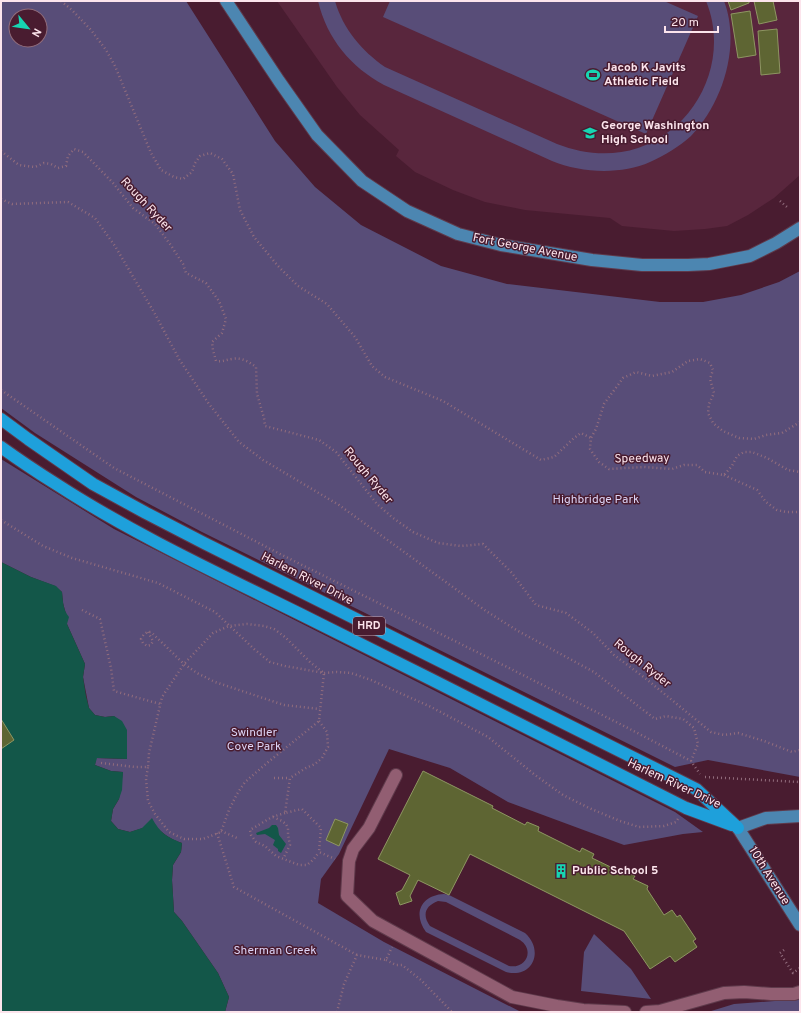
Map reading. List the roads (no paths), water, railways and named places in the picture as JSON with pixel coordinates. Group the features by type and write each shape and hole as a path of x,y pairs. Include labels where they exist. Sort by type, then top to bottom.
{"highway":[{"name":"Harlem River Drive","path":"1,419 93,484 146,513 696,789 738,828"},
{"name":"Harlem River Drive","path":"1,447 15,458 82,501 194,562 686,808 738,828"}],"main road":[{"name":"Fort George Avenue","path":"226,1 317,135 362,181 406,211 458,234 501,245 592,260 642,265 688,265 709,264 750,256 776,243 800,228"},
{"path":"738,828 766,818 800,816"},
{"name":"10th Avenue","path":"738,828 800,925"}],"lane":[{"path":"396,775 369,828 353,849 349,865 346,896 373,921 512,997 584,1010 625,1012"},
{"path":"646,1012 660,1011 724,993 744,992 794,994 800,992"}],"place":[{"name":"Jacob K Javits Athletic Field","path":"593,75"},
{"name":"George Washington High School","path":"590,133"},
{"name":"Public School 5","path":"561,871"}],"park label":[{"name":"Highbridge Park","path":"596,500"},
{"name":"Swindler Cove Park","path":"254,740"},
{"name":"Sherman Creek","path":"275,951"}]}
